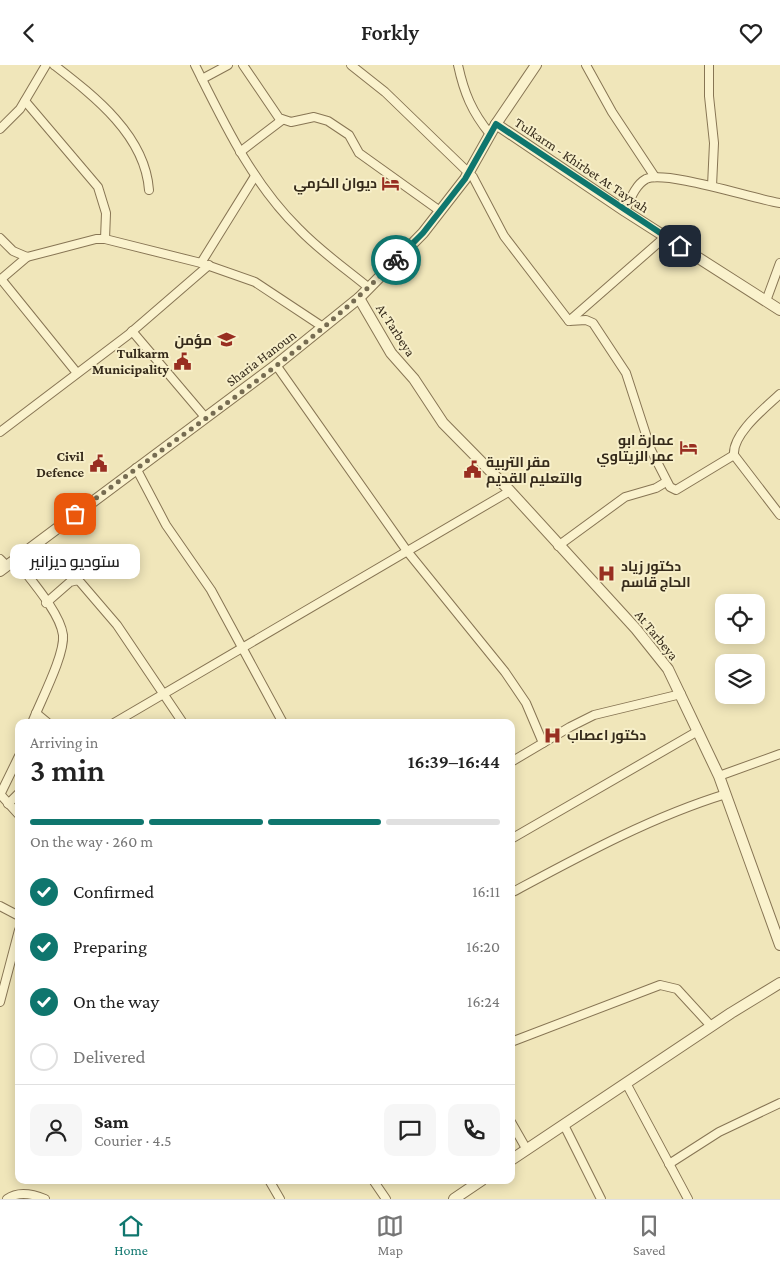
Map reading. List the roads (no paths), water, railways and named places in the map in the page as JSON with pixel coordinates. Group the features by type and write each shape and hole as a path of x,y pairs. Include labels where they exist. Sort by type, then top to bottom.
{"street":[{"path":"0,129 25,101 46,65"},
{"path":"54,65 88,91 136,145 148,173 149,189"},
{"path":"195,65 240,152 255,176 298,229 369,289"},
{"path":"202,79 228,65"},
{"path":"243,65 282,120 291,123 314,117 328,121 350,135 359,153 440,211"},
{"path":"351,65 385,92 469,173 480,186 504,235 569,321"},
{"path":"458,65 466,98 476,117 490,134"},
{"name":"Sharia Hanoun","path":"6,564 276,365 369,289 423,233 469,173 496,124 536,65"},
{"path":"586,65 612,112 652,175 712,186 780,203"},
{"path":"708,65 714,143 712,186"},
{"path":"25,101 98,187 106,213 105,239"},
{"path":"240,152 282,120"},
{"name":"Tulkarm - Khirbet At Tayyah","path":"496,124 625,211 780,310"},
{"path":"625,211 636,189 652,175"},
{"path":"0,432 132,331 205,264 255,176"},
{"path":"569,321 665,237"},
{"path":"0,238 13,251 27,257"},
{"path":"77,373 1,280 27,257 96,239 105,239 205,264 255,282 323,327"},
{"path":"766,301 780,263"},
{"name":"At Tarbeya","path":"359,298 391,353 414,379 443,423 510,491 558,546 636,629 668,669 719,776 780,945"},
{"path":"569,321 586,320 593,323 626,373 651,451 666,482 676,490 734,455"},
{"path":"132,331 205,417"},
{"path":"276,365 407,551 505,672 526,703 543,743"},
{"path":"780,394 739,437 733,447 734,455 780,515"},
{"path":"136,468 166,525 211,590 281,719"},
{"path":"558,546 625,497 656,488 666,482"},
{"path":"121,719 510,491"},
{"path":"6,564 46,603 60,623 63,643 34,719"},
{"path":"46,603 70,582 78,580 117,625 181,719"},
{"path":"515,760 594,715 681,694"},
{"path":"36,713 43,719"},
{"path":"515,837 698,731"},
{"path":"719,776 780,754"},
{"path":"15,764 0,794 15,811"},
{"path":"515,891 572,861 691,805 726,794"},
{"path":"8,804 15,797"},
{"path":"0,906 15,915"},
{"path":"0,1002 15,944"},
{"path":"515,1158 780,983"},
{"path":"515,1040 660,985 677,989 711,1027"},
{"path":"626,1083 688,1199"},
{"path":"669,1164 719,1132 780,1103"},
{"path":"564,1125 602,1199"},
{"path":"515,1129 527,1150"},
{"path":"272,1184 280,1199"},
{"path":"376,1184 386,1199"},
{"path":"454,1199 476,1184"},
{"path":"7,1199 12,1195 24,1194 45,1199"}],"place":[{"name":"ديوان الكرمي","path":"391,183"},
{"name":"مؤمن","path":"226,340"},
{"name":"Tulkarm Municipality","path":"183,361"},
{"name":"عمارة ابو عمر الزيتاوي","path":"688,448"},
{"name":"Civil Defence","path":"98,464"},
{"name":"مقر التربية والتعليم القديم","path":"472,470"},
{"name":"ستوديو ديزانير","path":"75,514"},
{"name":"دكتور زياد الحاج قاسم","path":"607,574"},
{"name":"دكتور اعصاب","path":"553,735"}]}
